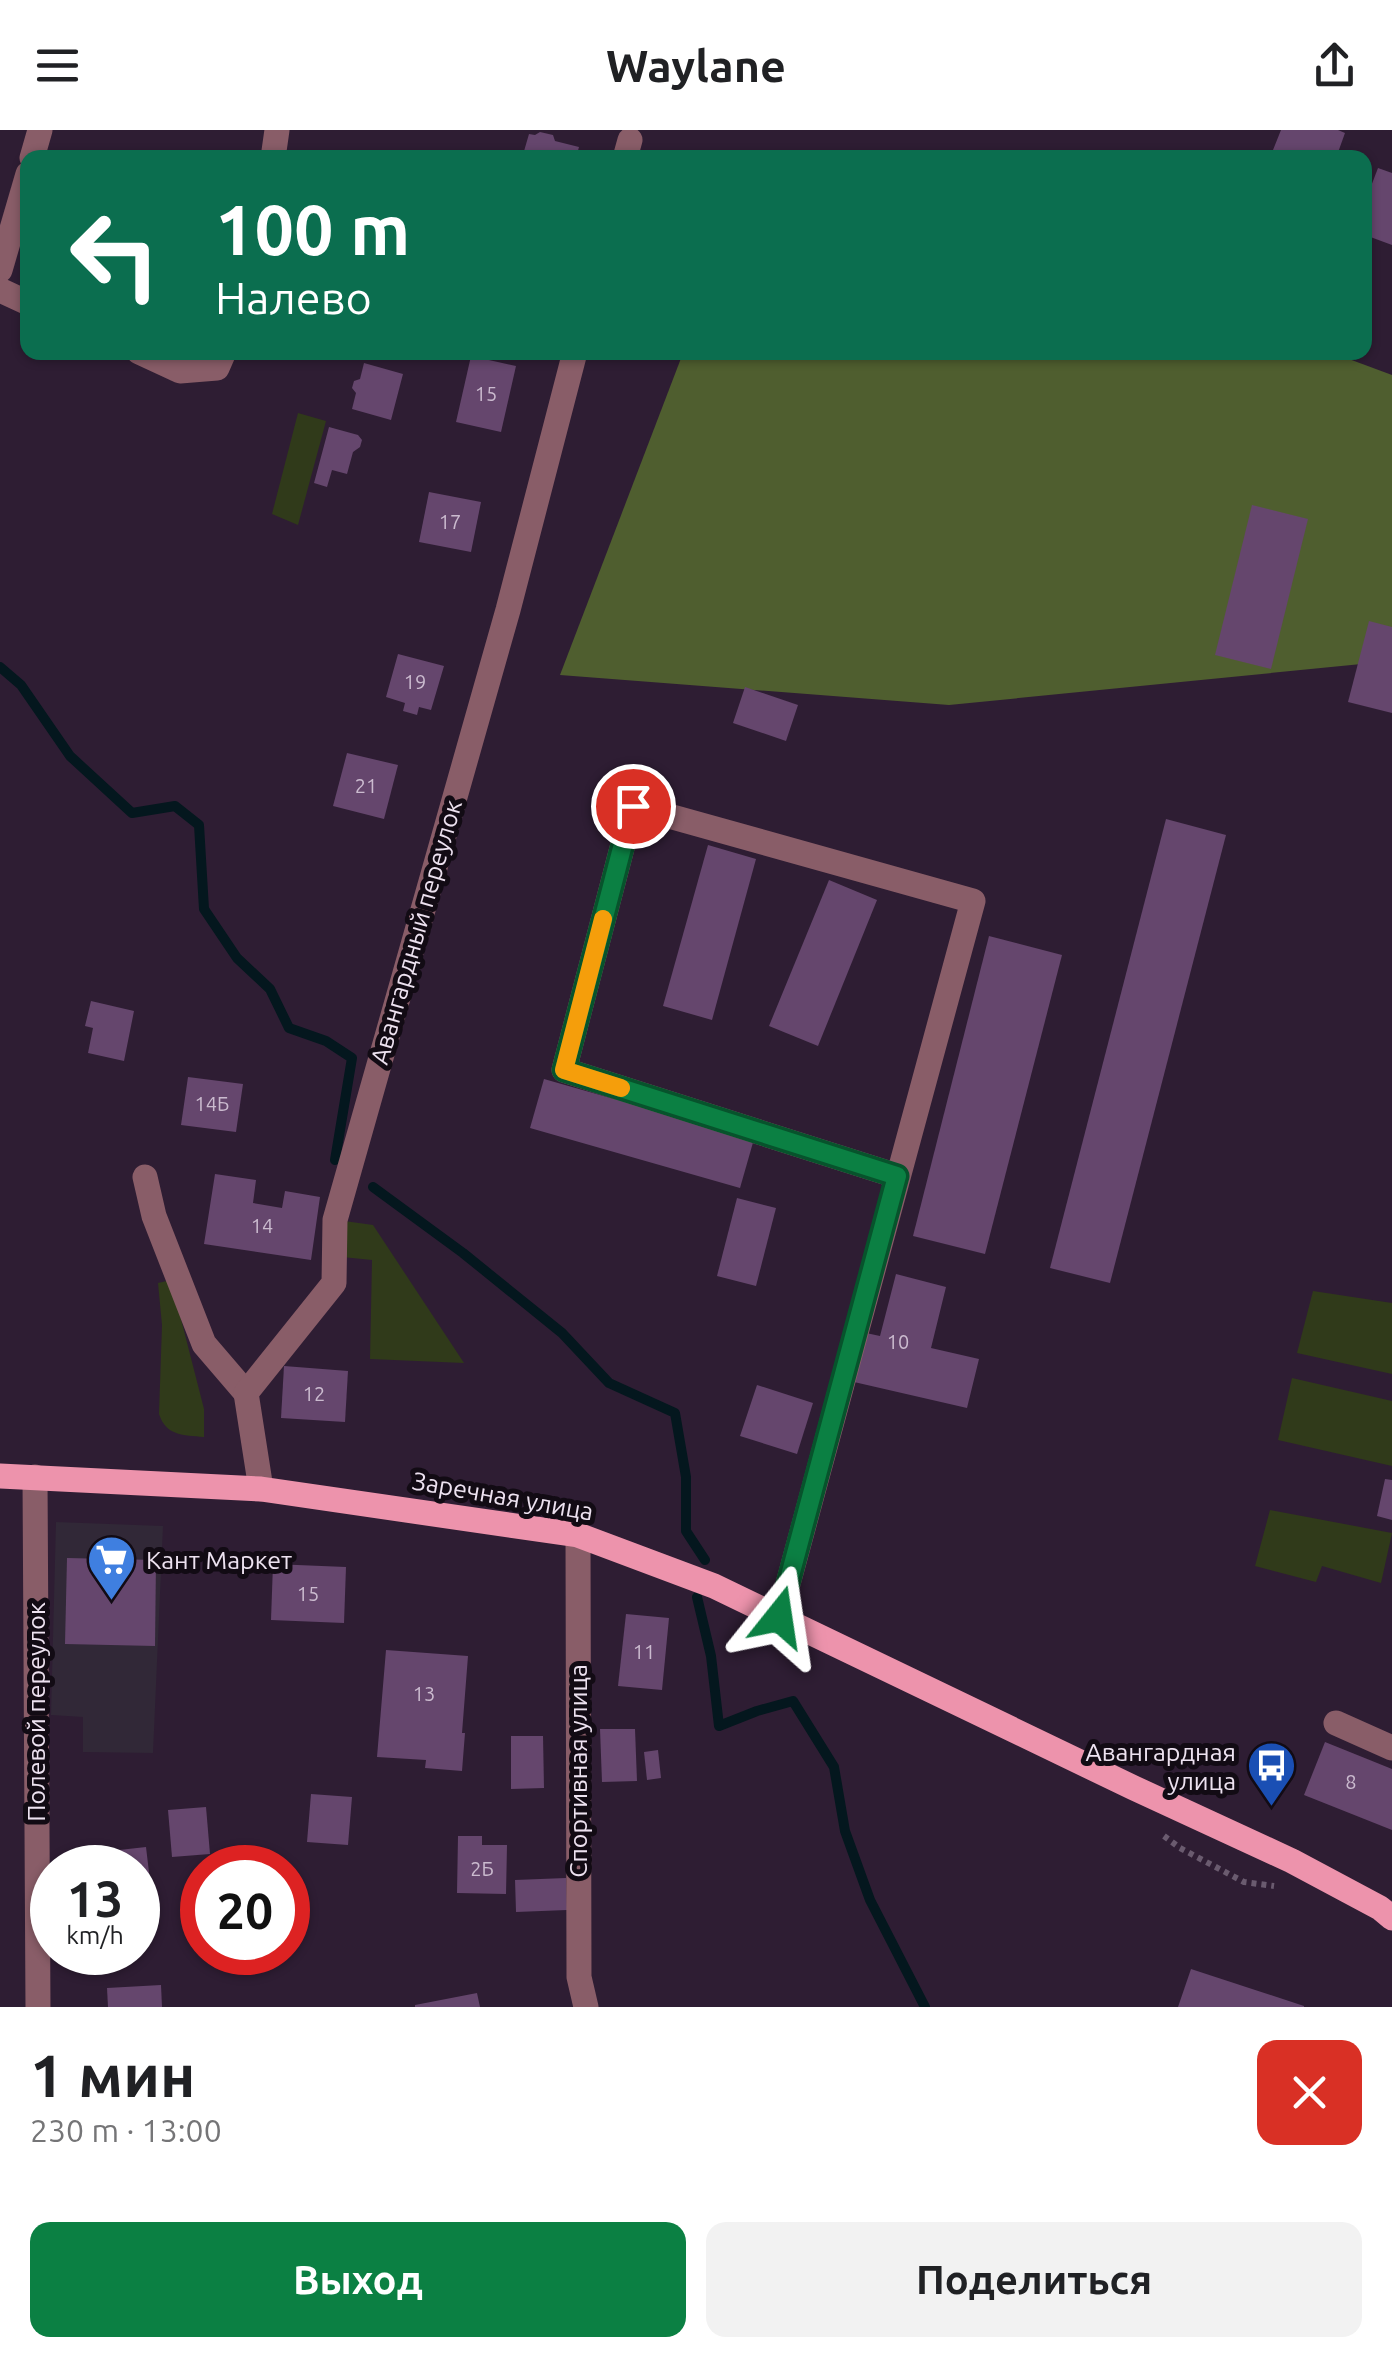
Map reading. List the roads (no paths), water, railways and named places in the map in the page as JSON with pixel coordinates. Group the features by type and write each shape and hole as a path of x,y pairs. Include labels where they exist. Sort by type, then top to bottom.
{"main road":[{"name":"Заречная улица","path":"0,1476 260,1489 578,1535 714,1586 1292,1861 1392,1918"}],"street":[{"path":"0,270 20,201"},
{"path":"157,360 180,371 217,368 220,360"},
{"name":"Авангардный переулок","path":"246,1393 334,1283 335,1220 508,610 572,360"},
{"path":"779,1617 973,901 633,806 564,1070 897,1176"},
{"path":"145,1177 154,1216 204,1344 246,1393 260,1489"},
{"name":"Полевой переулок","path":"34,1477 38,2007"},
{"name":"Спортивная улица","path":"578,1535 578,1977 586,2007"},
{"path":"1336,1723 1392,1748"}],"waterway":[{"path":"0,667 21,685 70,756 132,813 175,806 199,825 204,909 237,958 270,989 289,1028 326,1041 352,1058 335,1160"},
{"path":"373,1187 562,1333 609,1383 675,1413 686,1477 686,1531 705,1560"},
{"path":"697,1597 711,1656 719,1726 793,1701 834,1767 845,1831 870,1900 925,2007"}],"place":[{"name":"Кант Маркет","path":"111,1602"},
{"name":"Авангардная улица","path":"1271,1808"}]}
